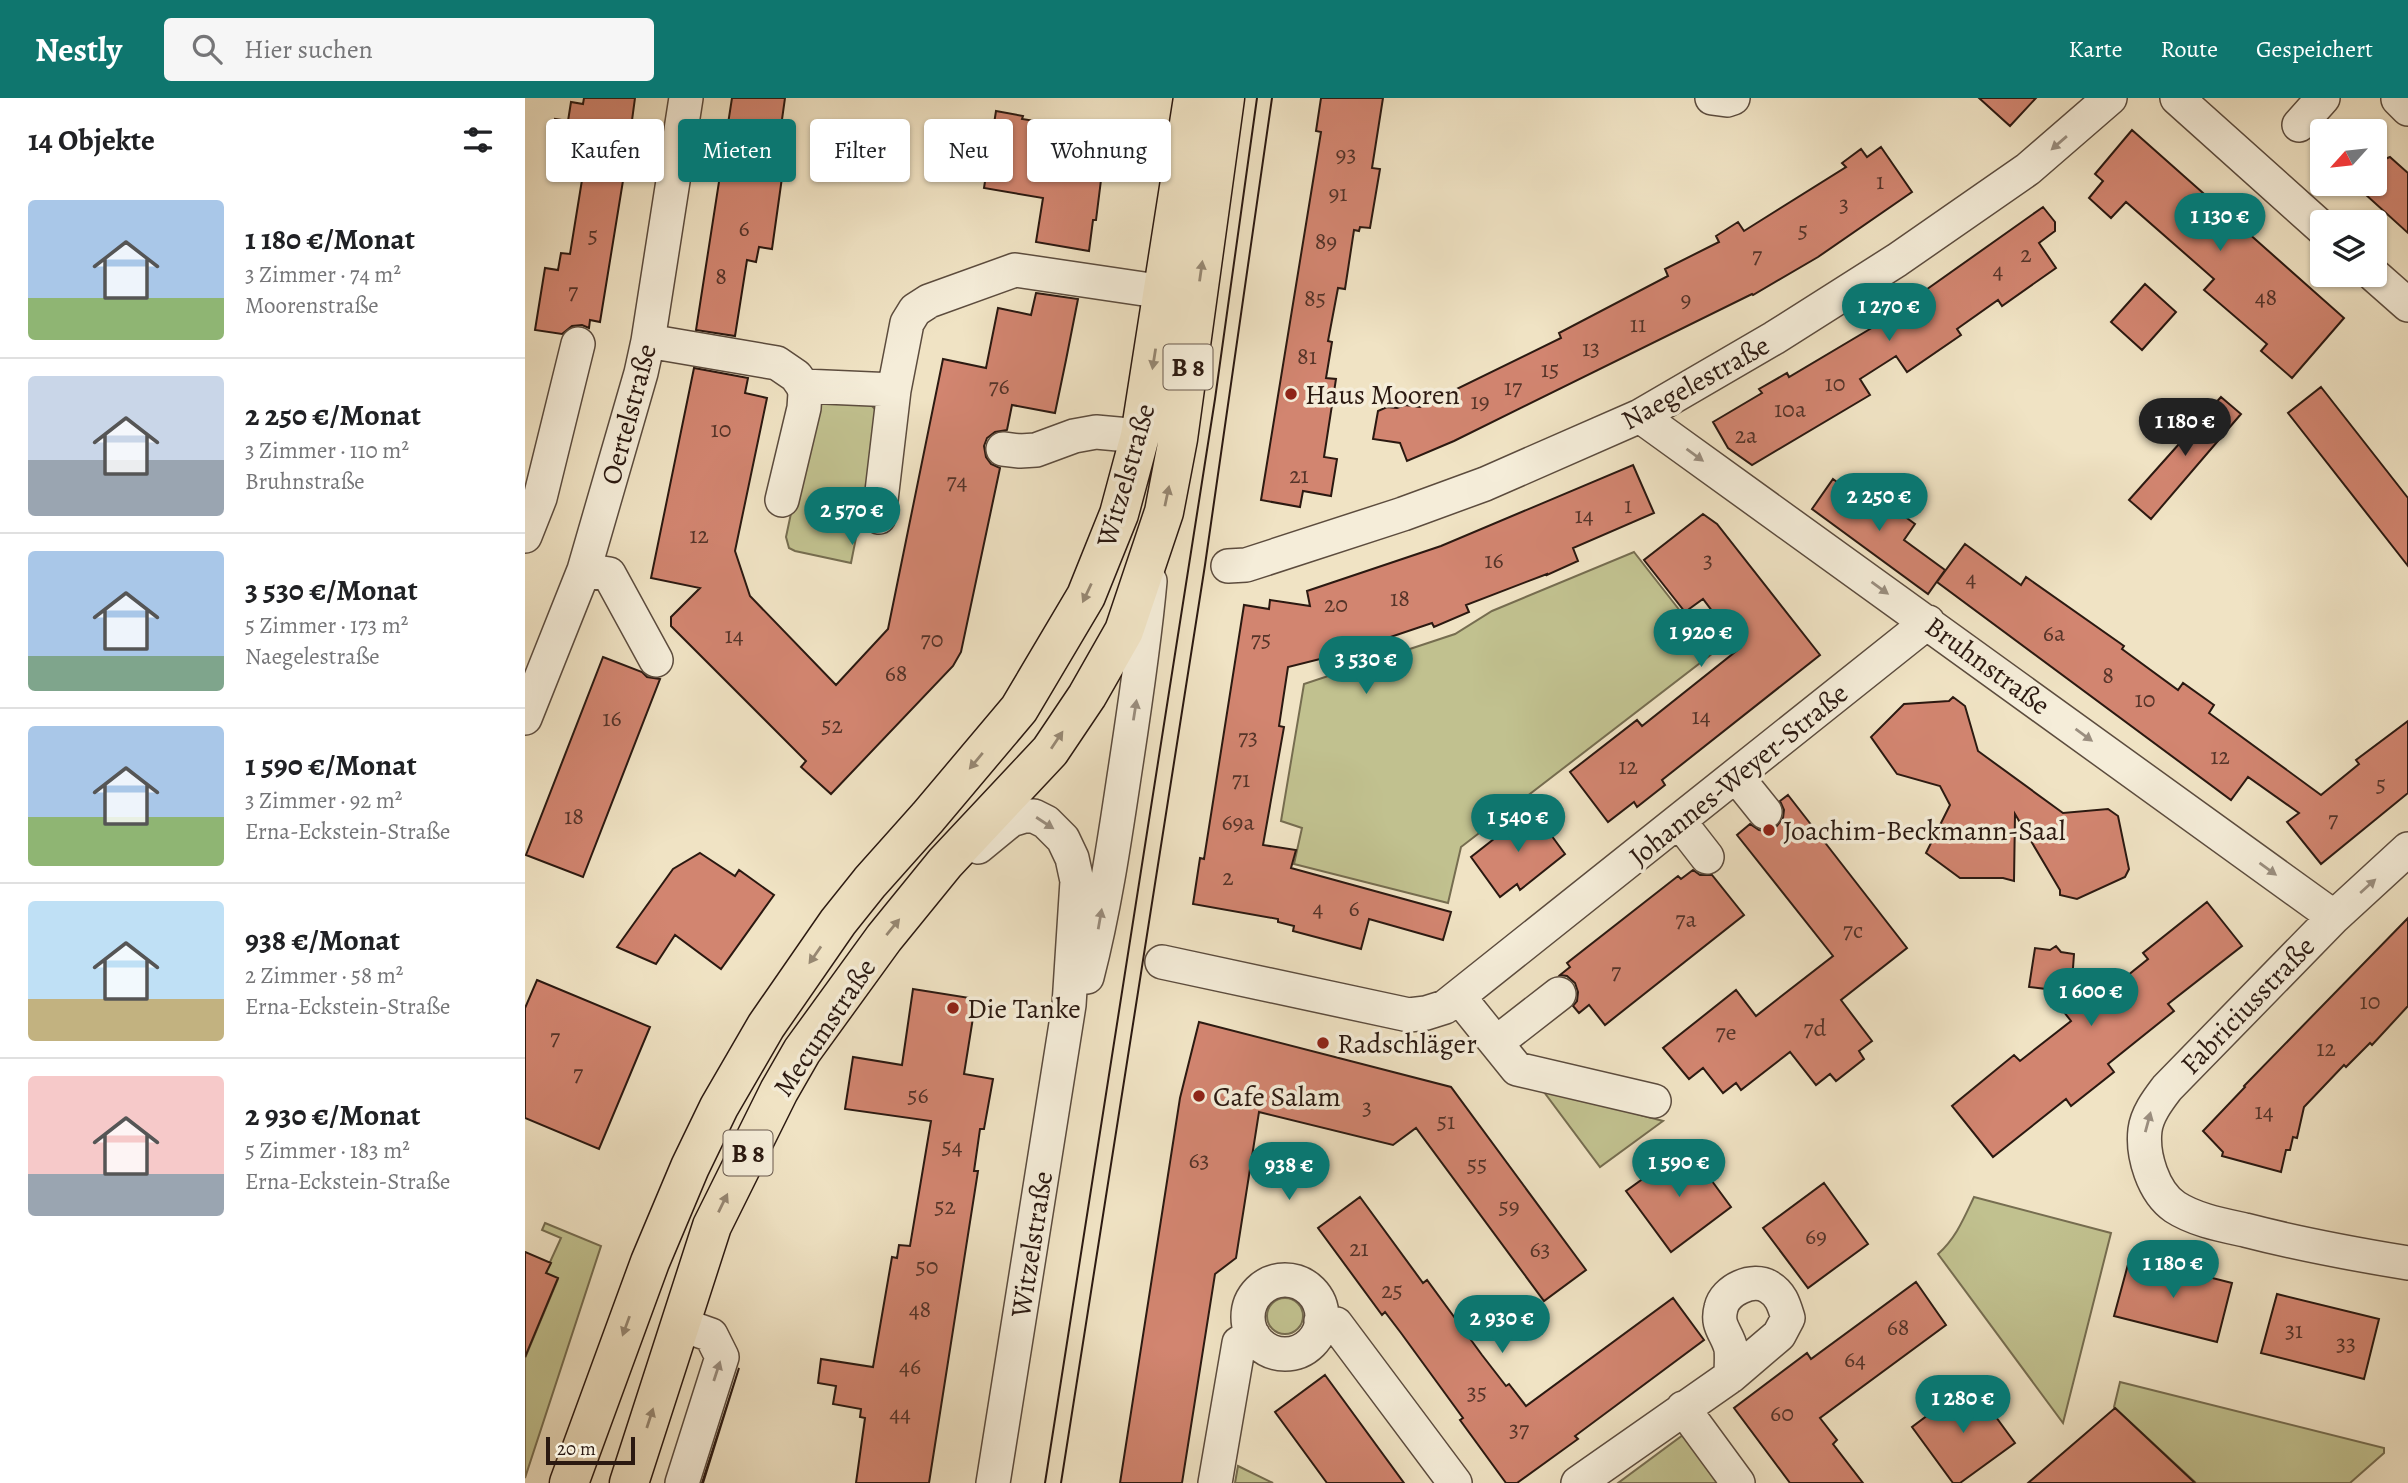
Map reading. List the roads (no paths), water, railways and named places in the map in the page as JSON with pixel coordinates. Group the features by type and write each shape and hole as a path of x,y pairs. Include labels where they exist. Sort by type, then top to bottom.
{"main road":[{"name":"Witzelstraße","path":"1020,709 1086,596 1119,514 1140,436 1193,98"},
{"name":"Witzelstraße","path":"1124,631 1164,512 1178,439 1225,98"},
{"name":"Mecumstraße","path":"629,1483 712,1226 779,1091 802,1051 884,938 945,863 1050,751 1087,696 1124,631"},
{"name":"Mecumstraße","path":"569,1483 650,1262 690,1167 725,1095 766,1026 838,922 1020,709"}],"street":[{"name":"Oertelstraße","path":"525,719 584,570 648,341 686,98"},
{"path":"1712,98 1733,98"},
{"name":"Naegelestraße","path":"1228,566 1246,565 1403,514 1485,484 1640,416 1773,338 1897,260 2028,169 2110,98"},
{"path":"2177,98 2310,217"},
{"path":"2299,125 2323,98"},
{"path":"879,517 894,390 907,323 915,310 929,301 1015,270 1164,292"},
{"path":"2387,286 2408,305"},
{"path":"648,341 777,363 796,376 805,393 804,408 782,500"},
{"path":"525,536 540,498 577,344"},
{"path":"803,386 894,390"},
{"name":"Bruhnstraße","path":"1640,416 2334,917"},
{"path":"1003,449 1036,450 1074,436 1096,432 1140,436"},
{"name":"Witzelstraße","path":"1069,1005 1085,983 1098,933 1144,654 1153,547"},
{"path":"584,570 609,575 656,660"},
{"name":"Johannes-Weyer-Straße","path":"1162,962 1409,1015 1445,1007 1928,622"},
{"path":"1736,776 1765,812"},
{"name":"Witzelstraße","path":"945,863 966,857 1010,820 1034,816 1054,828 1063,839 1072,858 1077,881 1069,1005 993,1483"},
{"path":"1679,821 1707,856"},
{"name":"Fabriciusstraße","path":"2408,849 2334,917 2167,1088 2152,1108 2145,1130 2146,1159 2157,1188 2173,1206 2205,1220 2313,1247 2408,1263"},
{"path":"1496,1043 1559,993"},
{"path":"1459,998 1517,1069 1654,1101"},
{"path":"1293,1280 1313,1292 1319,1302 1321,1321 1314,1340 1304,1348 1291,1353 1279,1353 1266,1349 1253,1335 1248,1315 1250,1303 1268,1283 1293,1280"},
{"path":"1321,1321 1336,1324 1455,1483"},
{"path":"680,1324 711,1335 722,1357 682,1483"},
{"path":"1215,1483 1239,1343 1253,1335"},
{"path":"1578,1483 1731,1376"},
{"path":"1683,1408 1738,1483"}],"tram line":[{"path":"1045,1483 1215,399 1257,98"},
{"path":"1061,1483 1205,565 1272,98"}],"place":[{"name":"Haus Mooren","path":"1291,394"},
{"name":"Joachim-Beckmann-Saal","path":"1769,830"},
{"name":"Die Tanke","path":"953,1008"},
{"name":"Radschläger","path":"1323,1043"},
{"name":"Cafe Salam","path":"1199,1096"}]}
